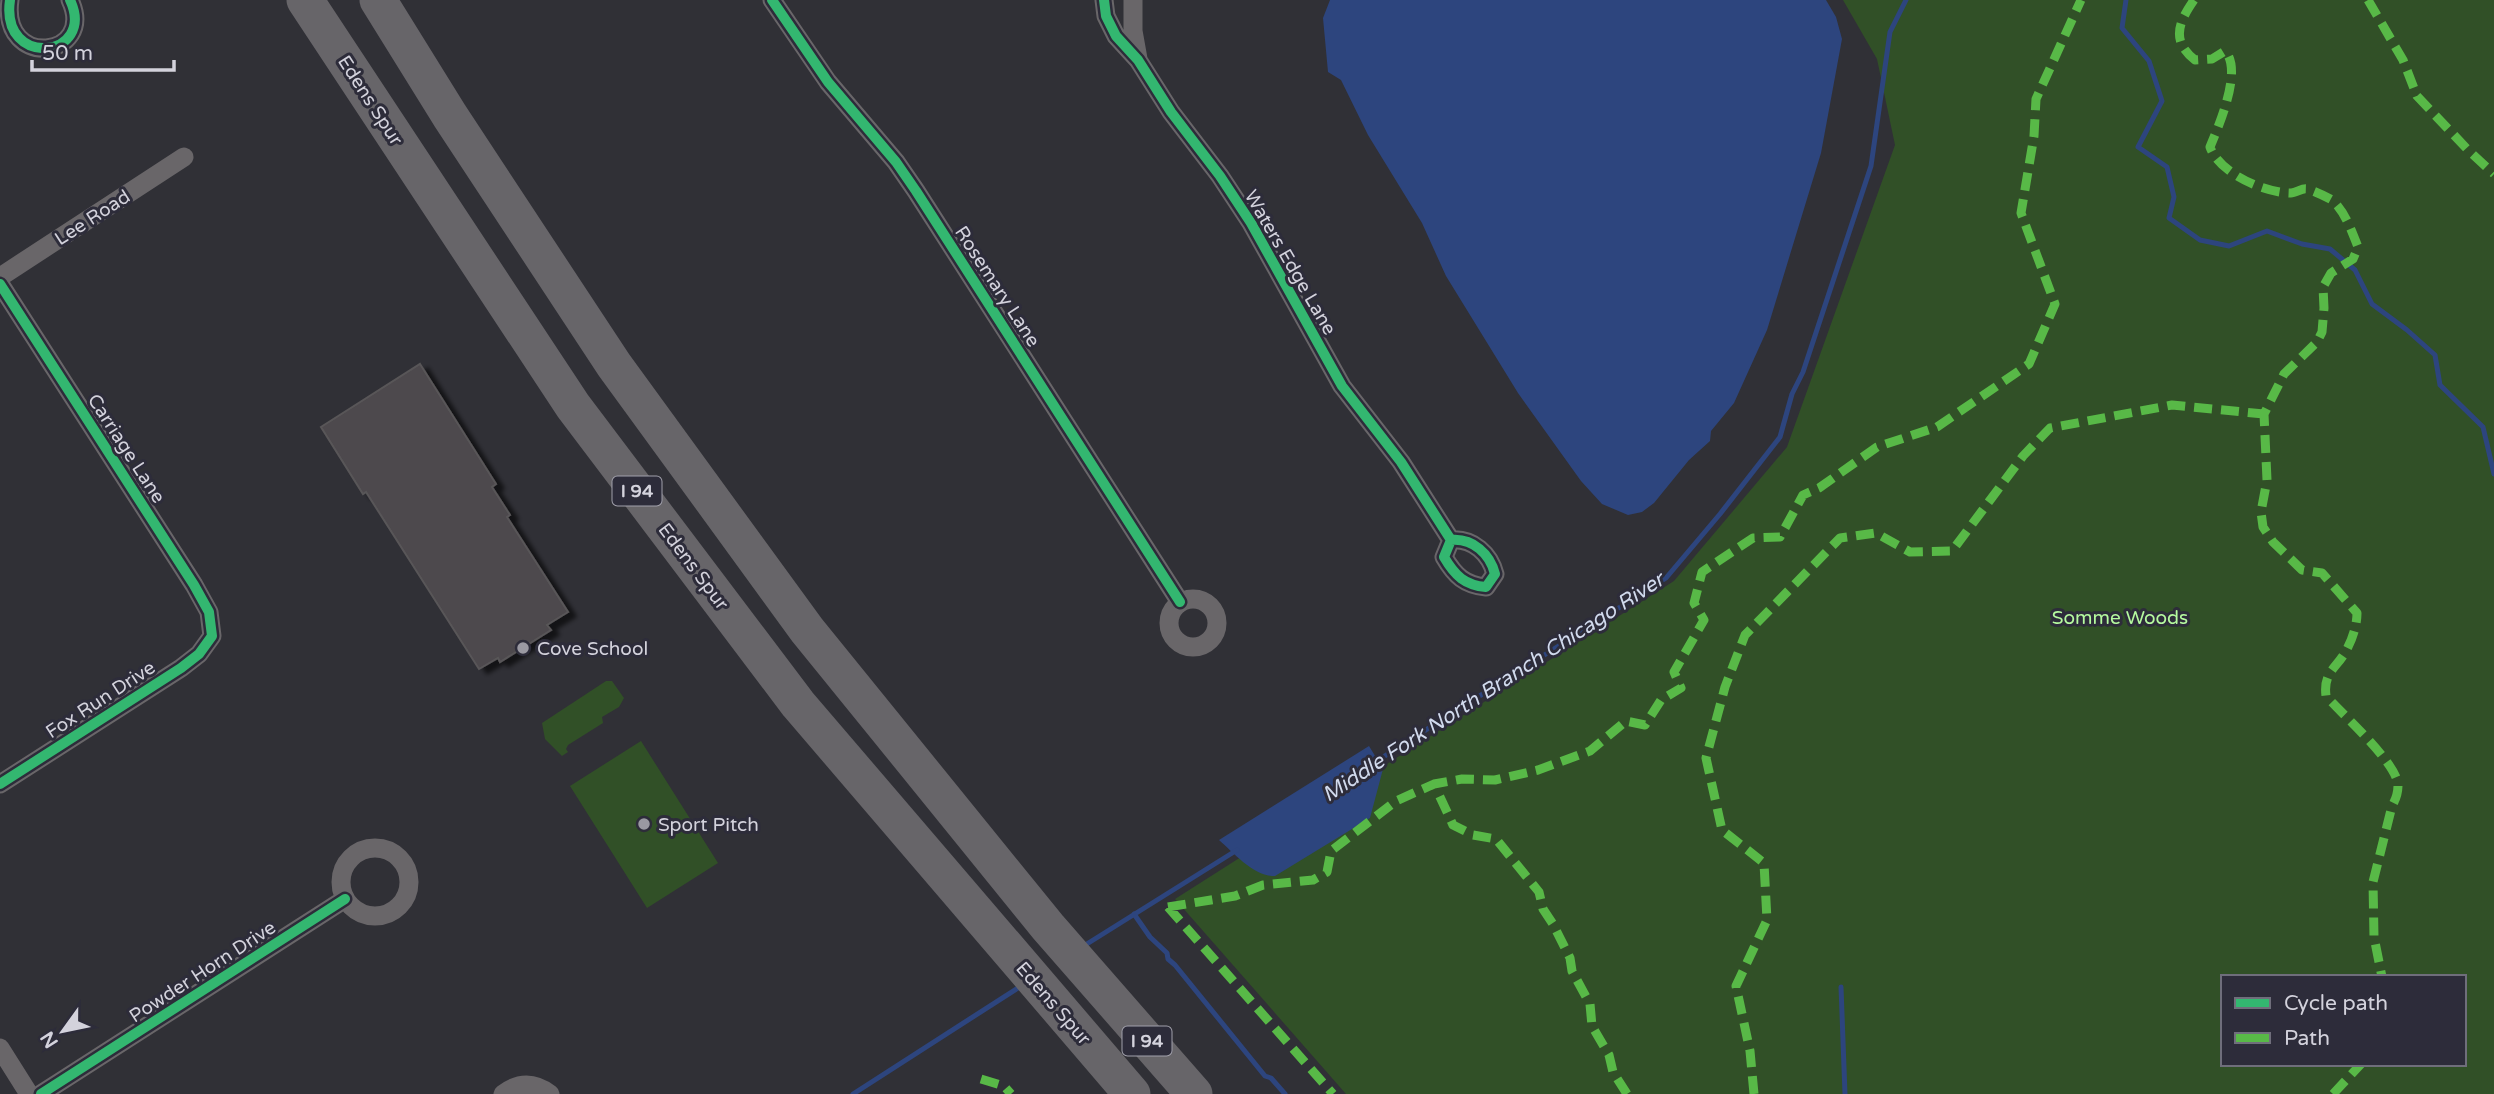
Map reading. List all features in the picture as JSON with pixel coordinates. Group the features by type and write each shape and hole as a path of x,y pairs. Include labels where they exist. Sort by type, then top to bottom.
{"highway":[{"name":"Edens Spur","path":"305,0 573,406 798,704 1132,1094"},
{"name":"I 94","path":"379,0 450,116 614,365 807,630 1048,927 1194,1094"}],"street":[{"path":"10,0 7,22 11,33 28,47 39,50 61,43 68,36 74,25 75,14 70,0"},
{"name":"Rosemary Lane","path":"772,0 828,82 896,162 916,191 1180,602"},
{"name":"Waters Edge Lane","path":"1104,0 1107,16 1116,36 1138,60 1171,112 1220,176 1251,223 1342,386 1401,461 1451,540"},
{"name":"Waters Edge Lane","path":"1133,0 1133,31 1138,60"},
{"name":"Lee Road","path":"0,277 184,157"},
{"name":"Carriage Lane","path":"0,284 194,585 209,612 212,636"},
{"name":"Fox Run Drive","path":"0,784 181,668 199,654 212,636"},
{"name":"Powder Horn Drive","path":"41,1094 345,899"},
{"path":"0,1048 29,1094"},
{"path":"503,1094 521,1085 532,1085 550,1094"}],"green space":[{"name":"Somme Woods","path":"1843,0 2494,0 2494,1094 1346,1094 1175,899 1674,581 1787,447 1895,145 1877,59"},
{"path":"606,681 612,681 624,698 619,707 602,717 603,723 568,745 568,752 562,756 545,739 542,723"},
{"name":"Sport Pitch","path":"641,741 718,863 647,908 570,786"}],"water":[{"path":"1330,0 1826,0 1836,17 1842,39 1821,153 1767,330 1734,403 1711,431 1710,441 1689,460 1654,503 1642,512 1628,515 1602,504 1581,481 1518,393 1446,276 1422,223 1368,135 1341,80 1328,72 1323,18"},
{"path":"1369,746 1383,769 1370,818 1275,876 1252,868 1219,840"}],"building":[{"path":"420,364 496,484 492,487 510,515 507,517 568,612 547,625 551,630 500,662 498,658 479,669 366,492 363,494 321,427"}],"waterway":[{"name":"Middle Fork North Branch Chicago River","path":"1372,764 1666,578 1780,437 1792,394 1803,372 1871,166 1890,32 1906,0"},
{"path":"2126,0 2122,28 2149,61 2162,101 2138,147 2167,167 2174,197 2169,218 2200,240 2229,246 2267,231 2302,244 2330,249 2355,270 2372,304 2435,355 2440,385 2483,427 2494,474"},
{"name":"Middle Fork North Branch Chicago River","path":"1082,947 1237,850"},
{"path":"1134,914 1265,1076 1271,1078 1285,1094"},
{"name":"Middle Fork North Branch Chicago River","path":"853,1094 1021,986"},
{"path":"1841,987 1845,1094"}],"marked path":[{"path":"1627,1094 1613,1072 1609,1055 1592,1026 1590,1004 1572,971 1570,958 1543,909 1539,892 1496,839 1473,835 1453,825 1434,784 1462,779 1495,780 1538,770 1590,751 1626,721 1645,725 1661,700 1681,688 1674,672 1704,620 1694,603 1702,572 1753,538 1780,537 1803,495 1819,488 1877,447 1937,427 2029,364 2055,304 2021,213 2034,136 2036,99 2081,0"},
{"path":"2194,0 2181,24 2182,46 2195,60 2212,59 2225,51 2232,71 2228,98 2210,147 2215,156 2232,173 2256,185 2291,193 2307,189 2332,200 2351,228 2358,247 2353,259 2331,273 2323,287 2322,332 2317,342 2284,374 2264,414 2267,480 2261,512 2263,527 2273,542 2302,570 2322,573 2357,613 2350,642 2326,681 2326,696 2389,764 2398,785 2373,882 2374,937 2382,975"},
{"path":"2368,0 2403,60 2417,96 2494,174"},
{"path":"1754,1094 1750,1051 1736,986 1767,920 1764,863 1722,830 1706,758 1725,687 1745,635 1840,538 1876,533 1910,552 1952,551 2023,456 2050,428 2172,405 2264,414"},
{"path":"1168,907 1235,896 1263,885 1313,880 1327,872 1331,851 1396,801 1434,784"},
{"path":"1168,907 1333,1094"},
{"path":"2333,1094 2359,1066"},
{"path":"981,1079 1004,1086 1011,1094"}],"cycle path":[{"path":"10,0 11,22 19,38 32,46 46,48 60,44 71,34 75,20 70,0"},
{"path":"772,0 828,82 896,162 916,191 1180,602"},
{"path":"1104,0 1106,16 1116,36 1138,60 1171,112 1220,176 1251,223 1342,386 1401,462 1451,540 1444,557 1448,564 1466,582 1486,587 1495,574 1485,554 1466,542 1451,540"},
{"path":"0,284 194,585 209,612 212,636 199,654 181,668 0,784"},
{"path":"41,1094 345,899"}],"place":[{"name":"Cove School","path":"523,648"},
{"name":"Sport Pitch","path":"644,824"}]}
